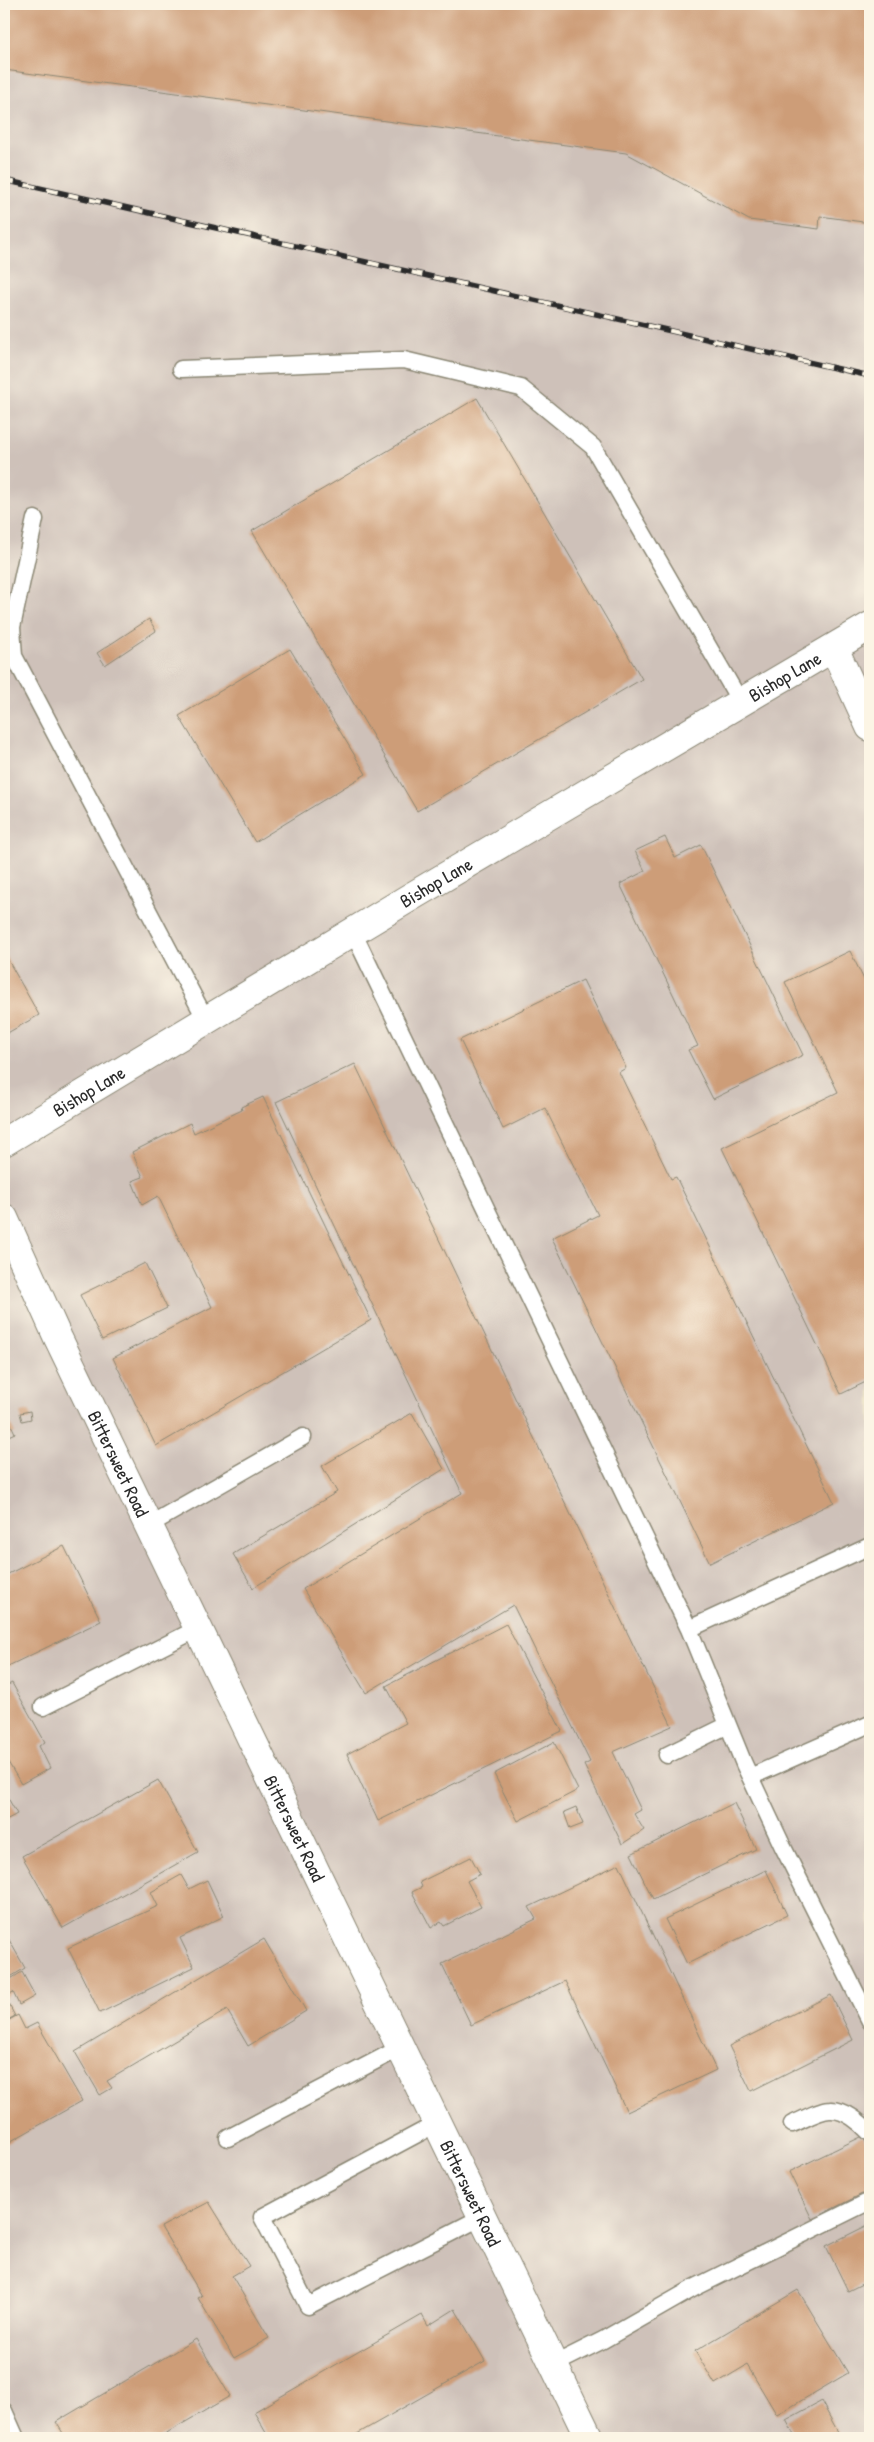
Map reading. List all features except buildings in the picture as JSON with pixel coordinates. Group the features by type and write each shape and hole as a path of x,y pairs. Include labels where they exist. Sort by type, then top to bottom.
{"street":[{"name":"Bishop Lane","path":"4,1142 353,932 870,626"},
{"path":"834,648 870,727"},
{"name":"Bittersweet Road","path":"4,1218 58,1338 588,2438"}],"lane":[{"path":"180,369 404,360 521,388 593,447 741,703"},
{"path":"35,519 12,627 14,656 206,1020"},
{"path":"353,932 689,1629 750,1777 870,2021"},
{"path":"149,1525 303,1437"},
{"path":"689,1629 870,1546"},
{"path":"43,1706 199,1628"},
{"path":"667,1755 728,1724"},
{"path":"750,1777 870,1724"},
{"path":"228,2138 400,2048"},
{"path":"792,2124 829,2110 847,2114 863,2125 870,2133"},
{"path":"436,2124 262,2217 308,2306 482,2217"},
{"path":"553,2365 603,2340 694,2288 870,2201"},
{"path":"4,2411 16,2438"}],"shaded area":[{"path":"4,4 870,4 870,2438 4,2438"}],"railway":[{"path":"4,180 870,376"}]}
